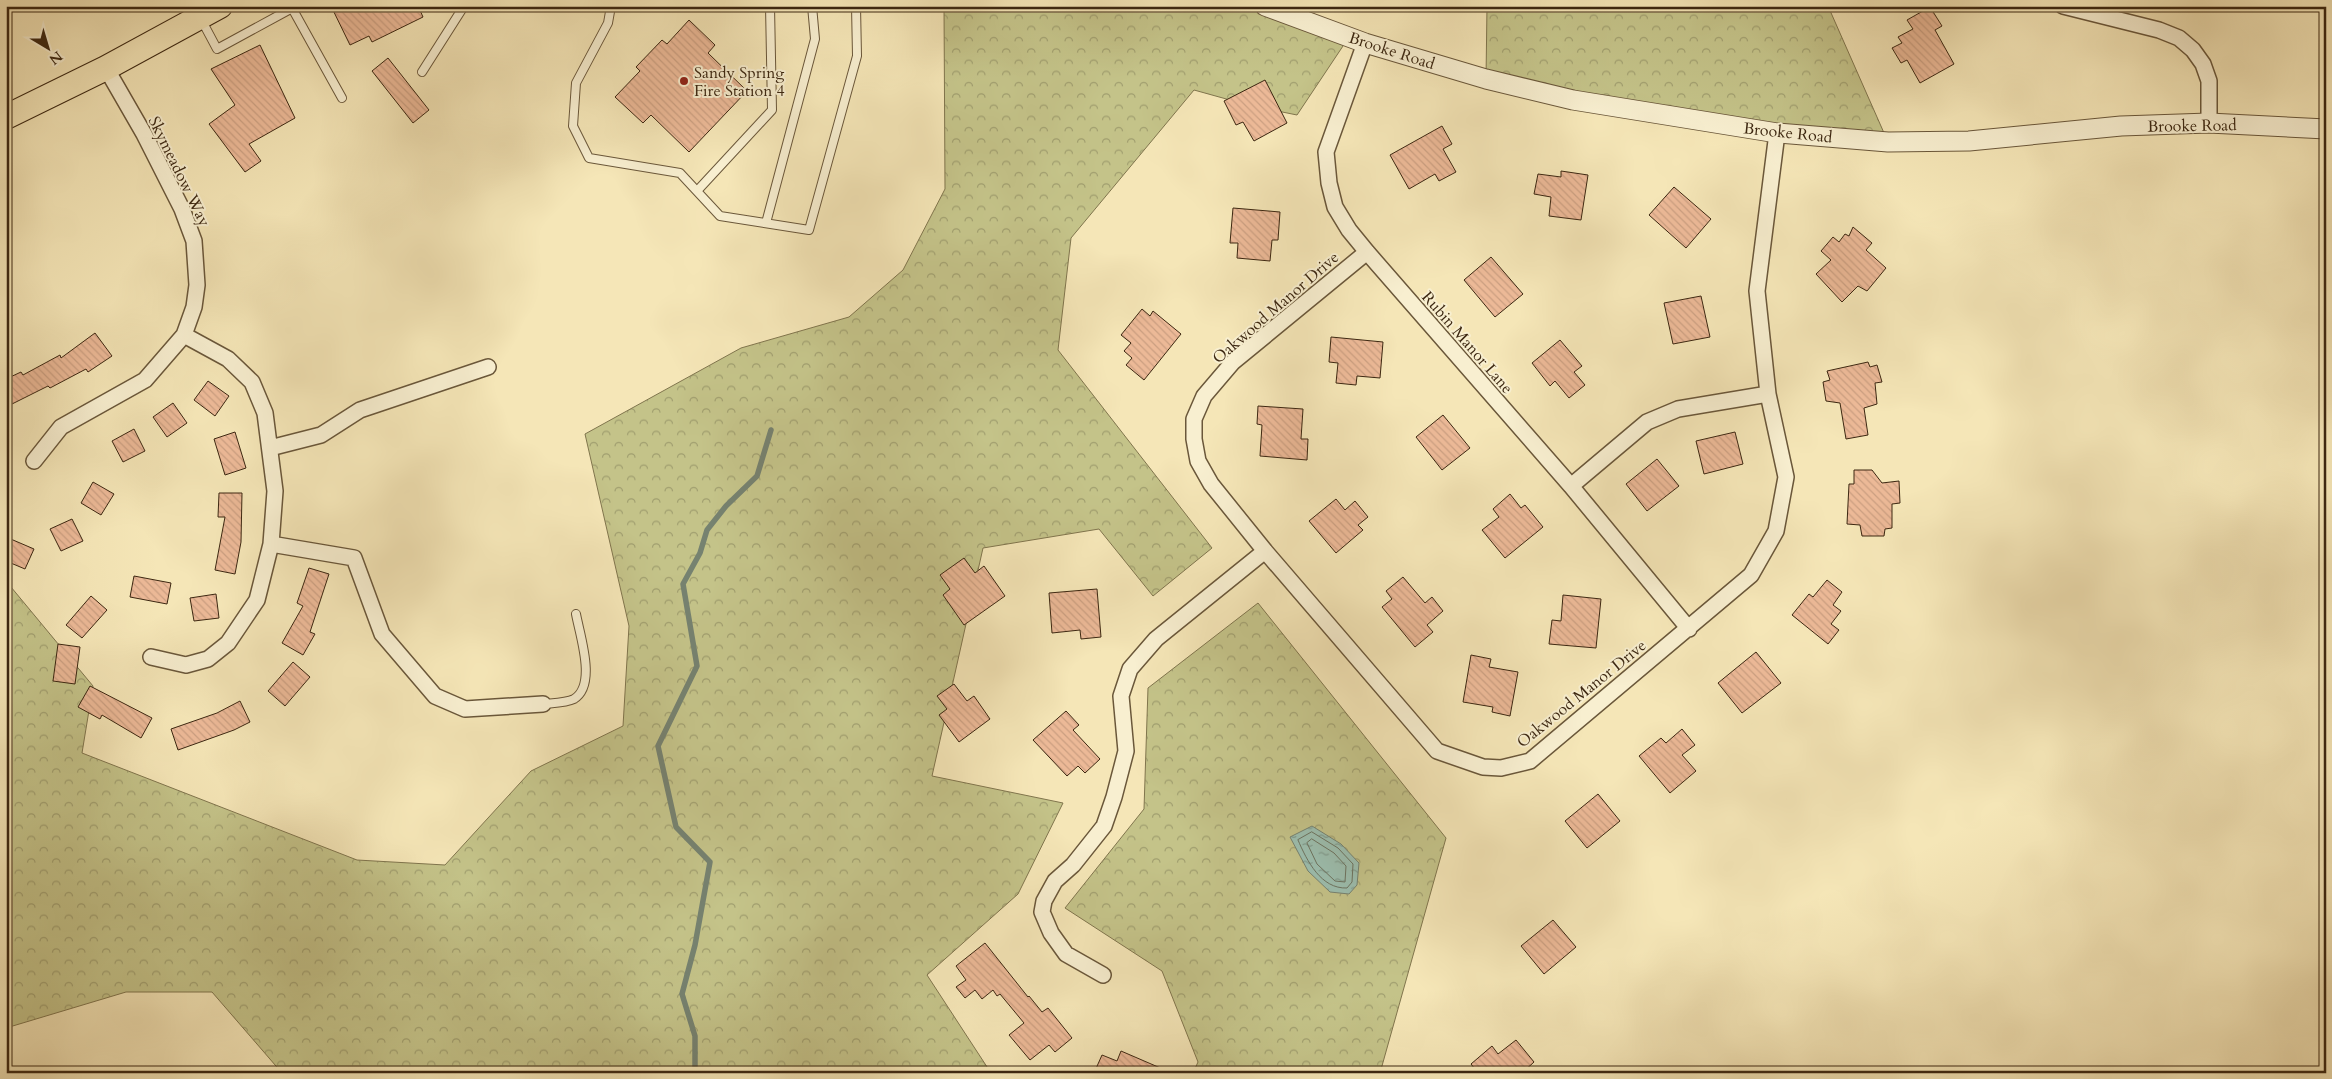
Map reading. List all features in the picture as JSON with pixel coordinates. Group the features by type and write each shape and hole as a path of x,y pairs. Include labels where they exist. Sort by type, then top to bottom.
{"main road":[{"path":"6,117 106,68 210,12"}],"street":[{"name":"Brooke Road","path":"1265,6 1365,42 1486,79 1573,100 1777,133 1888,142 1969,141 2121,126 2208,123 2326,129"},
{"path":"2063,6 2160,30 2179,38 2193,50 2204,64 2209,81 2208,123"},
{"name":"Rubin Manor Lane","path":"1365,42 1326,152 1328,183 1335,207 1349,230 1366,252 1571,486 1689,629"},
{"name":"Skymeadow Way","path":"34,461 61,427 145,380 184,335 194,307 197,285 194,241 182,208 144,134 106,68"},
{"name":"Oakwood Manor Drive","path":"1366,252 1233,362 1204,396 1194,419 1194,439 1198,461 1211,484 1265,550 1437,752 1482,767 1501,768 1530,761 1751,575 1776,531 1786,477 1768,394 1757,291 1777,133"},
{"path":"151,657 186,665 208,659 228,643 257,600 271,544 275,491 265,413 252,382 228,359 184,335"},
{"path":"270,448 321,435 360,410 488,368"},
{"path":"1571,486 1647,422 1678,409 1768,394"},
{"path":"271,544 354,558 382,634 435,696 465,709 543,704"},
{"path":"1103,974 1066,954 1051,933 1042,912 1044,901 1055,881 1073,865 1104,826 1126,751 1121,696 1130,669 1156,639 1265,550"}],"lane":[{"path":"422,72 464,6"},
{"path":"611,6 608,23 576,83 573,126 589,158 680,173 720,216 809,230 858,56 856,6"},
{"path":"697,191 772,110 770,6"},
{"path":"766,223 815,39 812,6"},
{"path":"210,12 217,49 294,7 342,98"},
{"path":"543,704 573,700 583,691 587,674 576,614"}],"green space":[{"path":"944,6 1265,6 1349,37 1297,115 1248,105 1194,90 1071,238 1058,350 1212,548 1153,596 1099,529 983,548 932,776 1063,803 1018,894 927,975 991,1073 282,1073 212,992 126,992 6,1028 6,581 93,686 82,753 357,860 445,865 531,771 623,726 629,626 585,434 741,348 849,317 903,270 945,189"},
{"path":"1487,6 1828,6 1888,142 1486,79"},
{"path":"1258,603 1446,838 1380,1073 1193,1073 1198,1062 1162,971 1065,908 1144,809 1148,688"}],"water":[{"path":"1312,826 1341,844 1359,863 1357,885 1349,894 1330,892 1308,871 1290,837"}],"building":[{"path":"331,6 418,6 423,17 372,42 369,36 350,45"},
{"path":"1930,7 1942,26 1935,30 1954,64 1920,83 1907,60 1901,63 1892,48 1902,43 1898,37 1913,29 1907,20"},
{"name":"Sandy Spring Fire Station 4","path":"689,20 715,45 708,53 747,91 689,152 651,115 643,123 615,97 640,71 636,67 662,40 667,44"},
{"path":"260,45 295,118 249,144 261,161 245,172 209,124 235,105 211,69"},
{"path":"388,58 429,110 413,123 372,71"},
{"path":"1265,80 1287,123 1254,141 1243,122 1236,125 1224,101"},
{"path":"1442,126 1452,144 1443,149 1456,172 1439,181 1435,174 1409,189 1390,155"},
{"path":"1561,171 1588,175 1581,220 1549,216 1551,197 1534,194 1538,174 1561,177"},
{"path":"1674,187 1711,219 1686,248 1649,215"},
{"path":"1233,208 1280,212 1278,240 1272,240 1270,261 1237,258 1238,243 1230,243"},
{"path":"1853,227 1872,243 1866,250 1886,268 1867,291 1858,286 1842,302 1816,274 1831,260 1821,251 1833,237 1839,242 1845,234 1849,236"},
{"path":"1491,257 1523,294 1495,317 1464,280"},
{"path":"1701,296 1710,337 1673,344 1664,303"},
{"path":"1142,309 1150,316 1153,311 1181,334 1144,380 1126,365 1132,358 1124,351 1131,343 1121,335"},
{"path":"95,333 112,356 88,372 86,369 50,388 48,386 6,407 6,379 21,372 23,375 60,355 61,358"},
{"path":"1331,337 1383,342 1380,378 1357,376 1356,385 1336,383 1338,363 1329,362"},
{"path":"1560,340 1582,366 1574,372 1585,385 1569,398 1555,381 1550,386 1532,363"},
{"path":"1868,362 1870,367 1877,365 1882,382 1875,383 1877,404 1864,408 1868,435 1846,439 1840,403 1826,401 1823,382 1830,380 1827,371"},
{"path":"208,381 229,396 215,416 194,400"},
{"path":"173,403 187,423 167,437 153,417"},
{"path":"1258,406 1303,409 1301,439 1308,439 1307,460 1260,456 1262,425 1257,424"},
{"path":"1443,415 1470,448 1442,470 1416,437"},
{"path":"134,429 145,451 123,462 112,441"},
{"path":"235,432 246,468 225,475 214,439"},
{"path":"1735,432 1743,464 1704,474 1696,441"},
{"path":"1657,459 1679,486 1647,511 1626,484"},
{"path":"1854,470 1872,470 1882,483 1899,481 1900,503 1892,504 1892,528 1885,529 1884,536 1862,536 1860,525 1847,524 1849,484 1854,484"},
{"path":"93,482 114,494 101,515 81,503"},
{"path":"219,493 242,493 241,542 235,574 215,570 225,517 218,517"},
{"path":"1510,494 1521,508 1525,505 1543,527 1505,558 1482,530 1499,517 1493,509"},
{"path":"1336,499 1345,510 1355,501 1368,517 1358,525 1363,530 1336,553 1309,521"},
{"path":"72,519 83,541 61,551 50,529"},
{"path":"6,537 34,549 25,569 6,561"},
{"path":"964,558 975,573 984,566 1005,596 964,625 943,595 950,589 940,575"},
{"path":"309,568 329,574 310,632 315,634 303,655 282,643 303,606 297,603"},
{"path":"134,576 171,583 167,604 130,597"},
{"path":"1403,577 1425,603 1432,597 1443,611 1427,625 1433,632 1415,647 1382,607 1392,599 1386,591"},
{"path":"1827,580 1842,592 1833,605 1841,611 1831,624 1839,630 1828,644 1792,615 1809,594 1813,597"},
{"path":"1097,589 1101,637 1081,639 1080,630 1052,633 1049,593"},
{"path":"216,594 219,618 194,621 190,598"},
{"path":"1563,595 1601,599 1596,648 1549,644 1552,620 1561,621"},
{"path":"91,596 107,610 82,638 66,625"},
{"path":"58,644 80,647 75,684 53,681"},
{"path":"1756,652 1781,683 1742,713 1718,683"},
{"path":"1471,655 1491,659 1489,667 1518,672 1510,716 1492,712 1493,707 1463,702"},
{"path":"293,662 310,677 285,706 268,691"},
{"path":"954,684 967,701 974,696 990,719 959,742 939,715 947,709 937,696"},
{"path":"90,686 152,718 141,738 102,715 100,719 78,707"},
{"path":"240,701 250,722 234,730 178,750 171,729 217,713"},
{"path":"1066,711 1079,725 1073,730 1100,759 1085,773 1078,766 1067,776 1033,740"},
{"path":"1682,729 1695,745 1682,755 1696,771 1670,793 1639,756 1661,738 1666,743"},
{"path":"1598,794 1620,821 1587,848 1565,821"},
{"path":"1553,920 1576,947 1544,974 1521,946"},
{"path":"985,943 1028,997 1042,1012 1048,1008 1072,1038 1055,1052 1049,1045 1030,1060 1009,1035 1024,1023 1000,994 997,996 993,990 982,999 975,990 965,998 956,987 966,980 956,966"},
{"path":"1516,1040 1534,1062 1522,1073 1478,1073 1471,1064 1492,1046 1498,1054"},
{"path":"1121,1051 1172,1073 1094,1073 1102,1055 1117,1061"}],"waterway":[{"path":"695,1073 695,1036 682,994 695,945 710,862 676,827 658,746 697,666 683,584 700,553 707,530 726,506 757,476 771,430"}],"place":[{"name":"Sandy Spring Fire Station 4","path":"684,81"}]}
